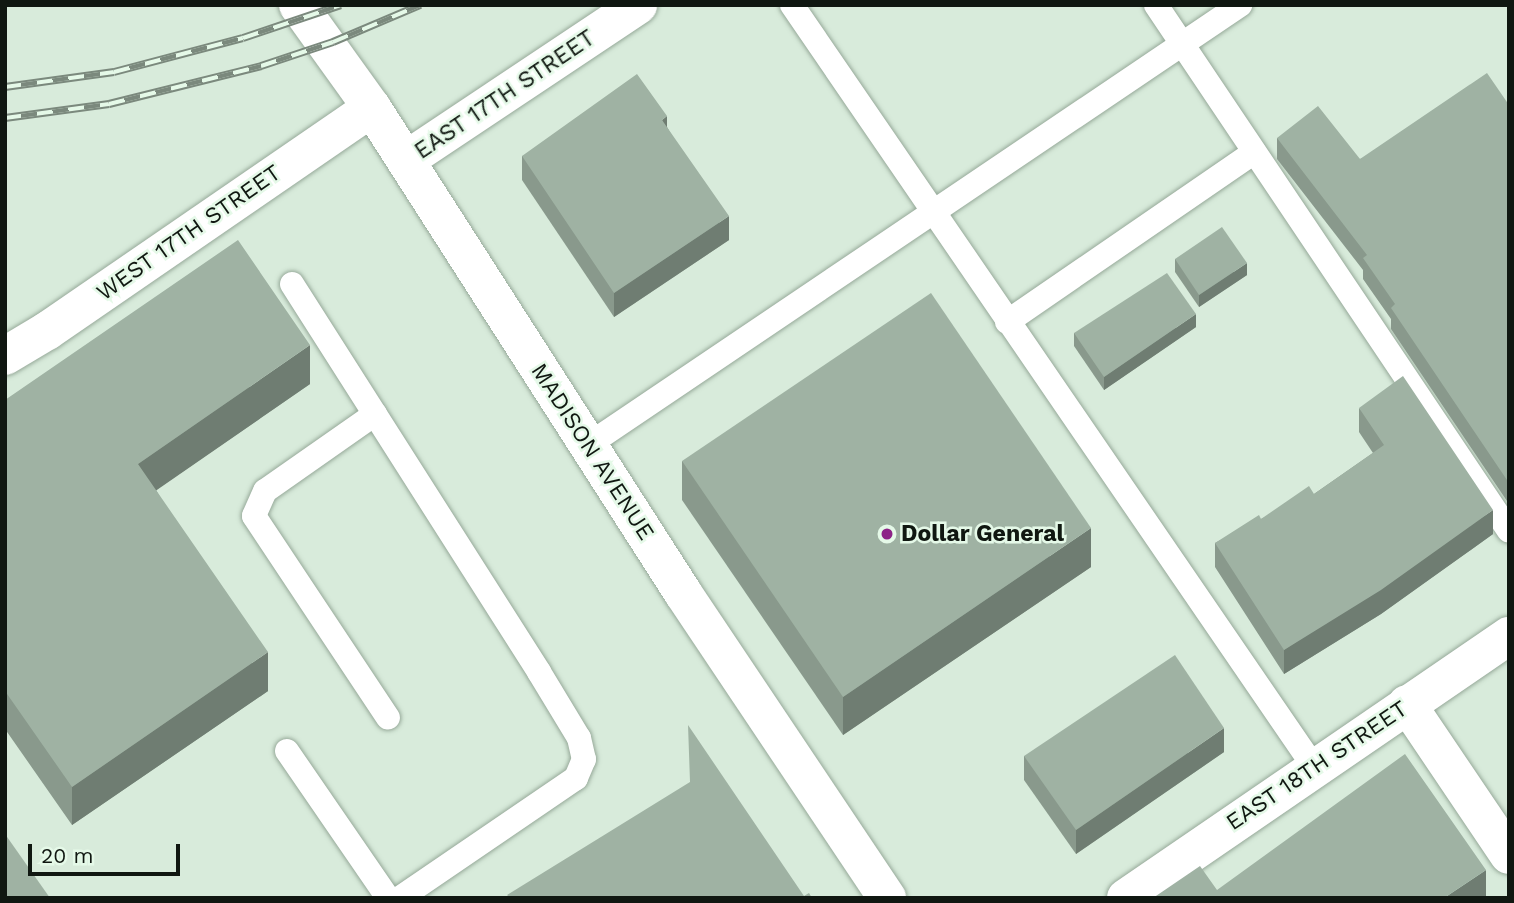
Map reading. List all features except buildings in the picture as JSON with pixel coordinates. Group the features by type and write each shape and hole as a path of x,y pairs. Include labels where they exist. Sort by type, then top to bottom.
{"street":[{"name":"MADISON AVENUE","path":"298,5 372,107 683,593 887,898"},
{"name":"EAST 17TH STREET","path":"406,160 638,5"},
{"name":"WEST 17TH STREET","path":"5,356 47,331 372,107"},
{"name":"EAST 18TH STREET","path":"1126,898 1509,636"},
{"path":"1407,704 1509,855"}],"lane":[{"path":"792,5 932,214 1314,767"},
{"path":"1156,5 1509,531"},
{"path":"589,445 1240,5"},
{"path":"1007,322 1254,152"},
{"path":"292,284 579,738 584,759 576,778 400,898"},
{"path":"375,414 265,491 254,516 388,718"},
{"path":"287,751 388,898"}],"railway":[{"path":"5,87 114,72 243,38 341,5"},
{"path":"5,118 109,104 261,66 333,42 420,5"}],"place":[{"name":"Dollar General","path":"887,534"}]}
